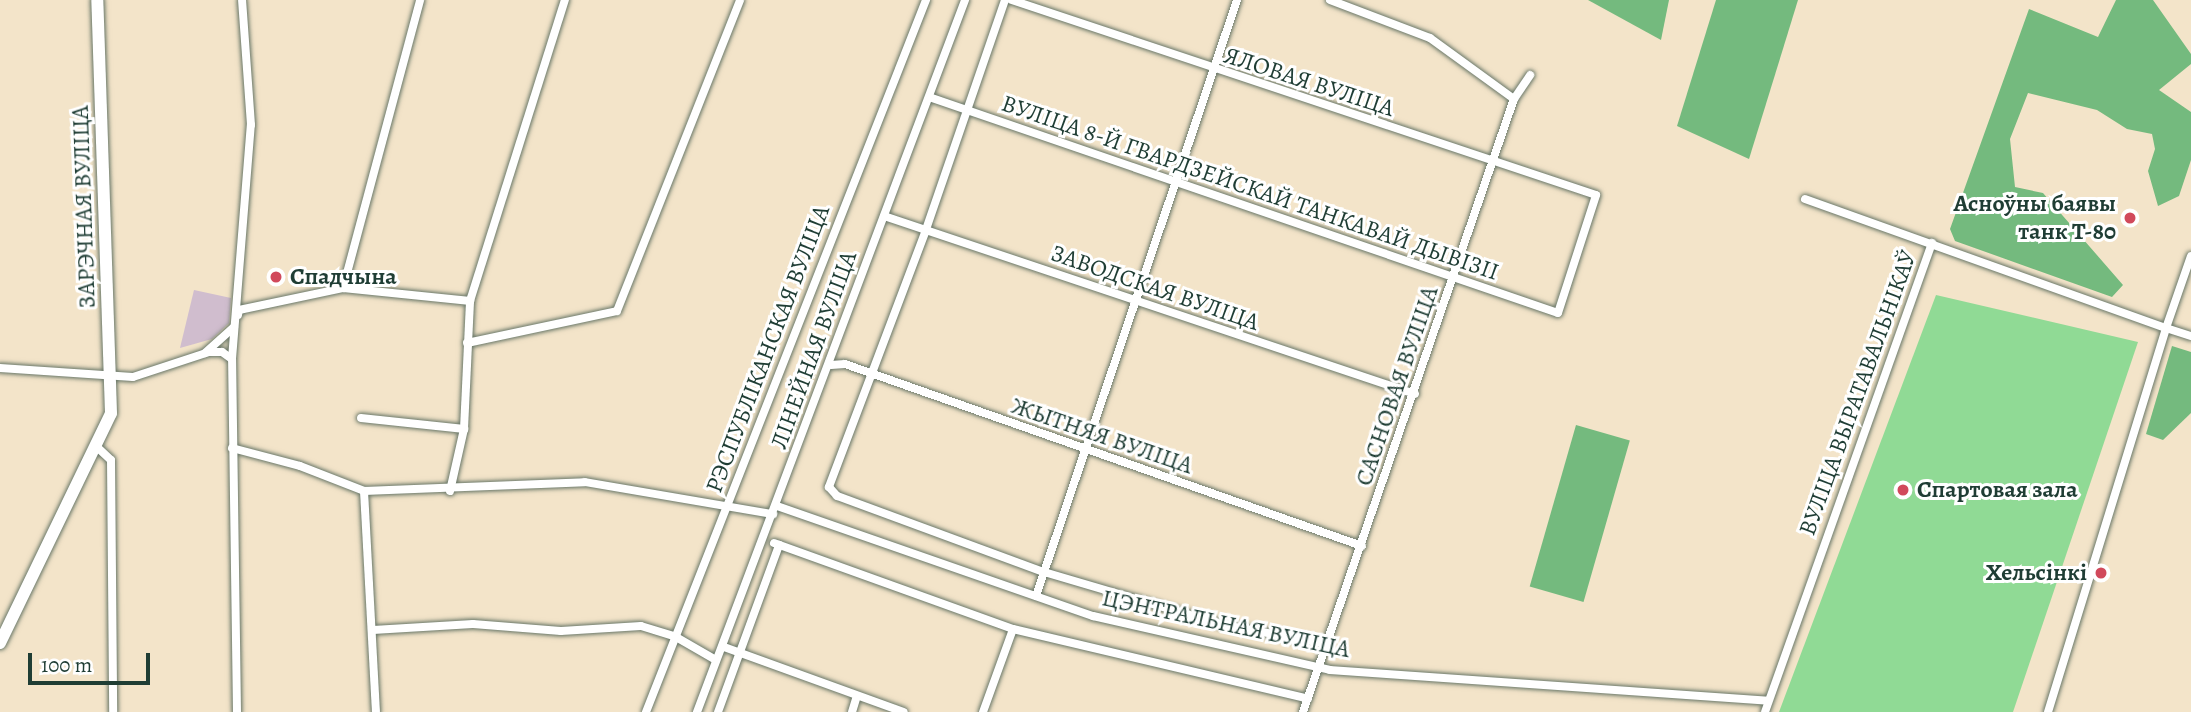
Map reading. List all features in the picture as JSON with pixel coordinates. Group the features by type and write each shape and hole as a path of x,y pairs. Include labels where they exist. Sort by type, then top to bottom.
{"main road":[{"name":"ЗАРЭЧНАЯ ВУЛІЦА","path":"97,0 111,375 111,413 97,447"},
{"path":"0,643 6,618 97,447"}],"street":[{"path":"237,712 232,359 239,310 251,125 242,0"},
{"path":"343,288 420,0"},
{"path":"450,491 464,429 470,301 565,0"},
{"path":"467,343 617,311 740,0"},
{"name":"РЭСПУБЛІКАНСКАЯ ВУЛІЦА","path":"646,712 926,0"},
{"name":"ЛІНЕЙНАЯ ВУЛІЦА","path":"697,712 831,365 965,0"},
{"path":"1005,0 926,230 829,487 837,496 1044,572 1224,625 1328,644"},
{"name":"ЯЛОВАЯ ВУЛІЦА","path":"1012,0 1213,71 1596,195 1558,313"},
{"path":"1036,596 1237,0"},
{"path":"1331,0 1430,38 1514,99"},
{"name":"САСНОВАЯ ВУЛІЦА","path":"1303,712 1415,394 1514,99 1530,75"},
{"name":"ВУЛІЦА 8-Й ГВАРДЗЕЙСКАЙ ТАНКАВАЙ ДЫВІЗІІ","path":"929,97 1558,313"},
{"path":"1805,200 1932,243"},
{"name":"ЗАВОДСКАЯ ВУЛІЦА","path":"884,216 1415,394"},
{"name":"ВУЛІЦА ВЫРАТАВАЛЬНІКАЎ","path":"1765,712 1932,243 2191,335"},
{"path":"2048,712 2166,328 2191,256"},
{"path":"239,310 343,288 470,301"},
{"path":"205,353 233,332 239,310"},
{"path":"0,368 134,377 205,353 222,352 232,359"},
{"name":"ЖЫТНЯЯ ВУЛІЦА","path":"831,365 845,364 1362,546"},
{"path":"361,418 464,429"},
{"path":"97,447 111,460 113,712"},
{"path":"232,448 300,466 364,491 376,712"},
{"name":"ЦЭНТРАЛЬНАЯ ВУЛІЦА","path":"364,491 450,491 585,482 729,506 775,510 1093,616 1321,667 1768,701"},
{"name":"ЦЭНТРАЛЬНАЯ ВУЛІЦА","path":"740,654 777,544 1013,629 1308,699"},
{"path":"373,630 473,624 561,631 641,626 676,637 716,660"},
{"path":"983,712 1013,629"},
{"path":"724,647 904,712"},
{"path":"718,712 740,654"},
{"path":"852,712 857,696"}],"shaded area":[{"path":"194,290 231,298 229,323 212,339 180,348"}],"green space":[{"path":"1588,0 1669,0 1661,40"},
{"path":"1716,0 1798,0 1749,159 1677,126"},
{"path":"2116,0 2153,0 2191,54 2191,64 2159,90 2191,112 2191,160 2179,196 2158,206 2148,171 2155,149 2152,134 2127,129 2097,110 2028,93 2010,139 2015,187 2043,193 2123,285 2112,297 1955,241 1950,229 2029,9 2098,37"},
{"path":"1936,295 2138,342 2013,712 1779,712"},
{"path":"2172,346 2191,352 2191,413 2163,440 2146,434"},
{"path":"1576,425 1630,440 1584,602 1530,586"}],"place":[{"name":"Асноўны баявы танк Т-80","path":"2130,218"},
{"name":"Спадчына","path":"276,277"},
{"name":"Спартовая зала","path":"1903,490"},
{"name":"Хельсінкі","path":"2101,573"}]}
